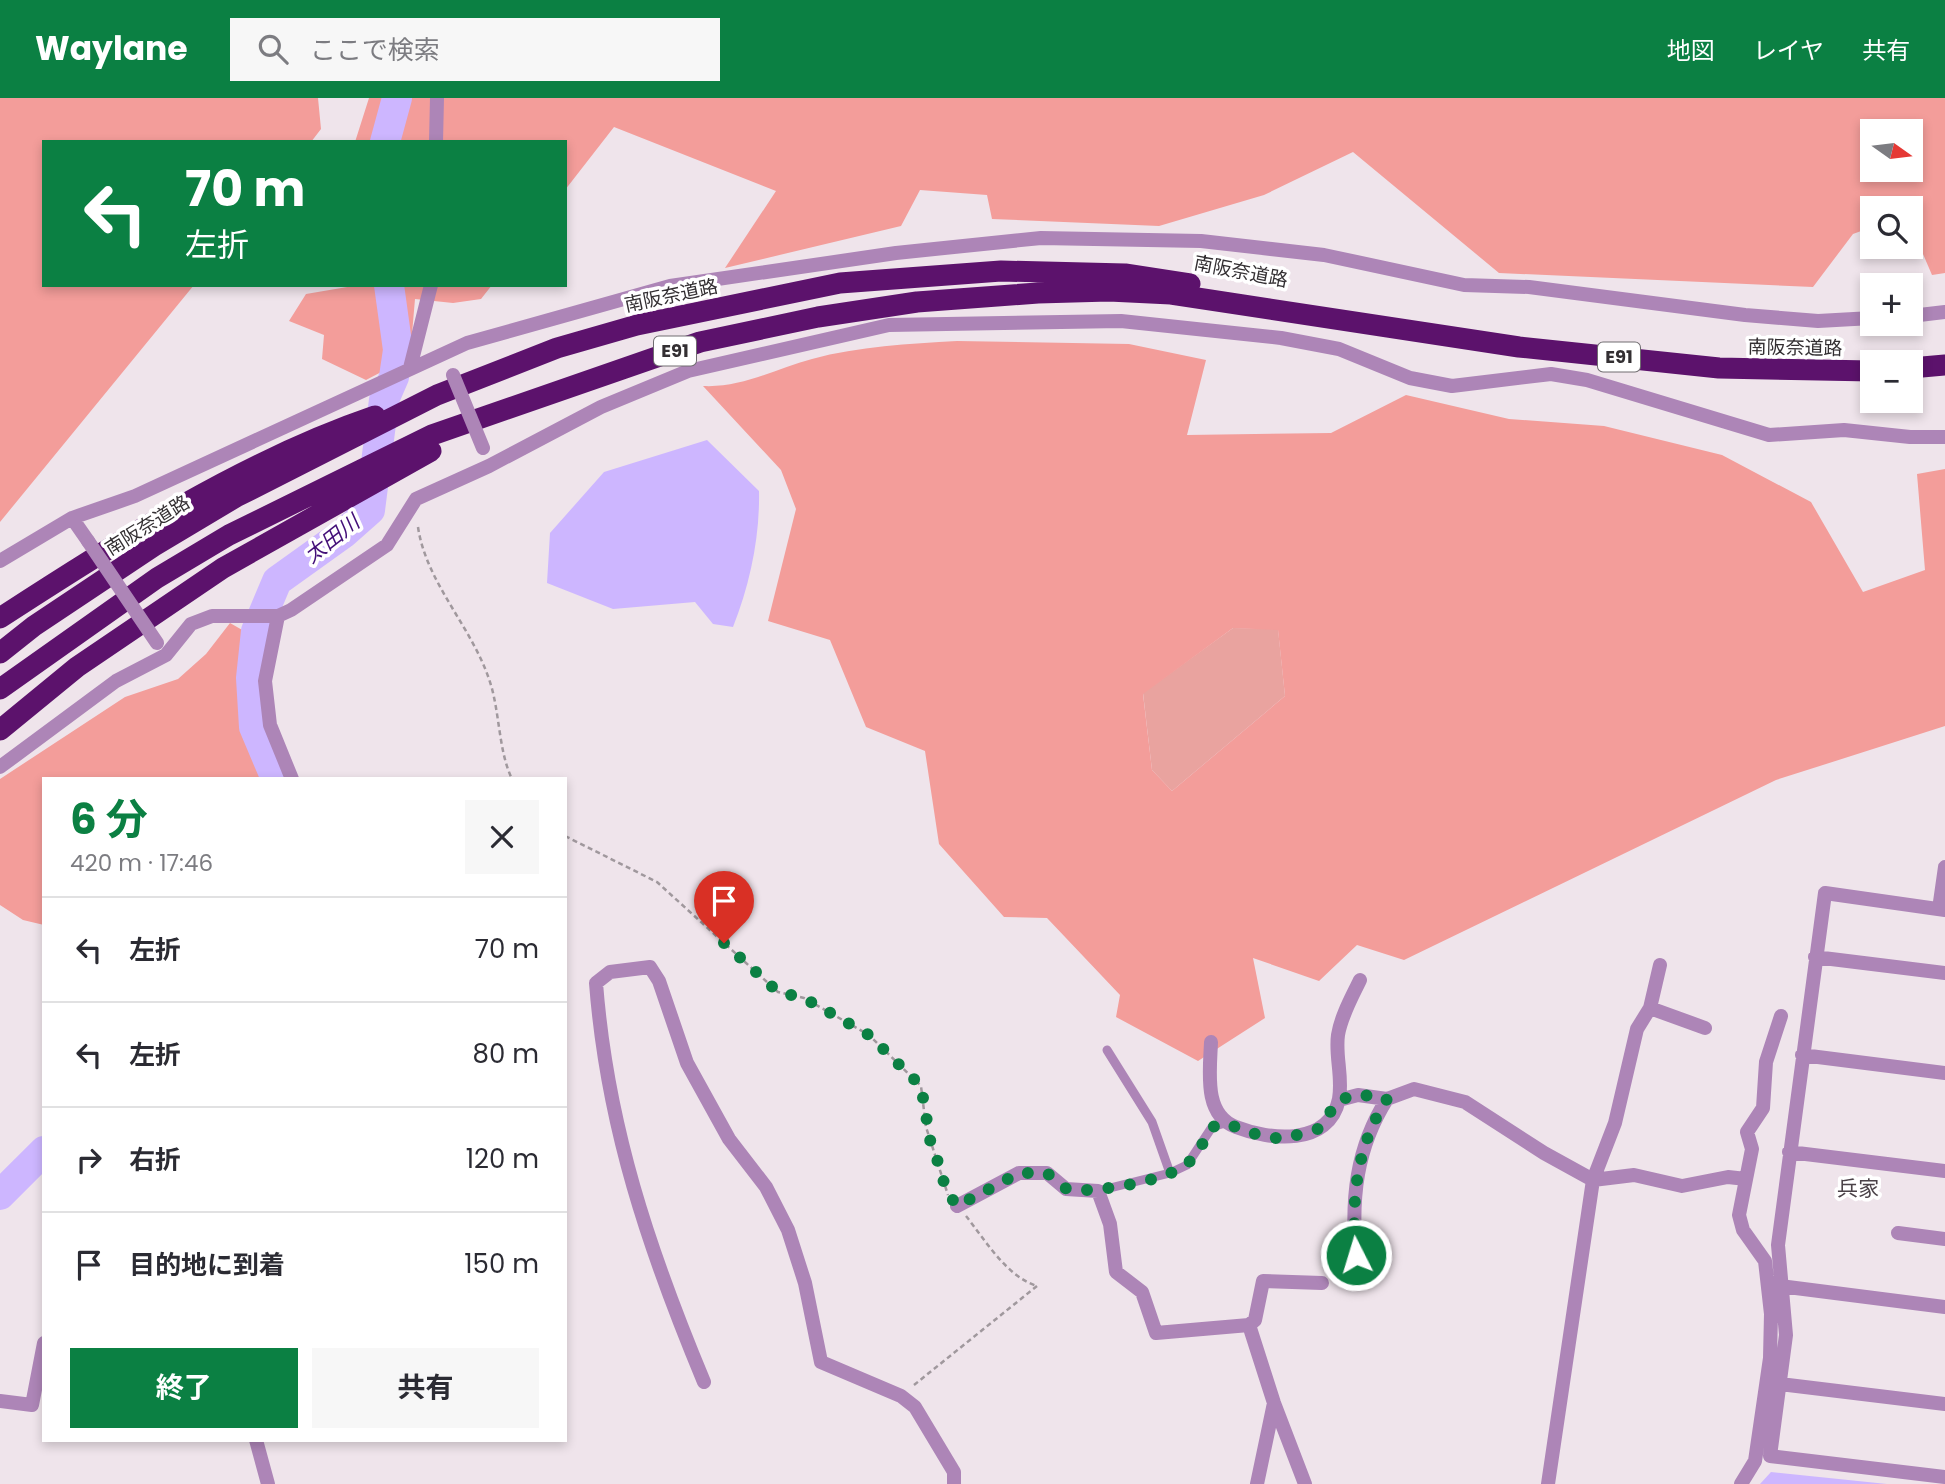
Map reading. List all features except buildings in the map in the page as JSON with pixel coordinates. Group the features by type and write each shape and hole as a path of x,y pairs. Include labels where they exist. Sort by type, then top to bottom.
{"highway":[{"name":"南阪奈道路","path":"0,653 34,626 154,546 236,497 437,395 557,348 637,325 840,283 1001,271 1125,274 1168,279 1519,347 1719,368 1860,371"},
{"name":"南阪奈道路","path":"0,690 157,578 229,535 337,479 432,435 700,342 818,317 971,298 1109,291 1171,294 1426,330"},
{"path":"1923,367 1945,365"},
{"path":"0,618 134,533 236,478 332,430 437,395"},
{"path":"0,730 77,667 223,568 323,509 519,404"}],"street":[{"path":"436,140 437,98"},
{"path":"0,561 72,518 135,496 467,343 670,286 896,253 1041,238 1201,241 1291,250 1464,285 1529,287 1745,315 1818,321 1860,319"},
{"path":"410,368 430,287"},
{"path":"1923,315 1945,312"},
{"path":"0,767 162,649 191,624 212,616 278,616 387,545 416,499 489,466 601,407 688,371 889,325 1121,321 1281,338 1339,349 1409,379 1452,386 1551,374 1587,380 1769,435 1844,430 1910,437 1945,437"},
{"path":"445,355 489,466"},
{"path":"72,518 162,649"},
{"path":"278,616 265,681 270,724 291,777"},
{"path":"1945,867 1942,909 1825,893 1778,1245 1786,1335 1770,1456 1945,1477"},
{"path":"1815,957 1945,973"},
{"path":"1548,1484 1593,1180 1615,1123 1637,1029 1650,1008 1660,965"},
{"path":"704,1382 662,1281 618,1138 600,1034 596,983 610,972 650,967 659,981 687,1063 729,1139 766,1187 788,1230 805,1283 821,1362 901,1396 915,1407 954,1472 954,1484"},
{"path":"1339,1100 1338,1032 1360,981"},
{"path":"1650,1008 1705,1028"},
{"path":"1741,1484 1755,1461 1770,1336 1765,1261 1743,1230 1739,1215 1752,1150 1747,1132 1763,1108 1766,1062 1781,1016"},
{"path":"1211,1042 1209,1079 1212,1102 1225,1123 1261,1136 1282,1139 1318,1129 1339,1100 1358,1094 1387,1099 1415,1090 1465,1102 1544,1153 1593,1180 1634,1175 1682,1186 1728,1177 1746,1179"},
{"path":"1802,1055 1945,1073"},
{"path":"1356,1255 1353,1196 1360,1162 1375,1118 1387,1099"},
{"path":"1789,1152 1945,1171"},
{"path":"957,1206 1019,1173 1047,1173 1066,1189 1098,1191 1110,1224 1116,1272 1142,1292 1156,1333 1249,1325 1255,1320 1262,1281 1322,1283"},
{"path":"1898,1233 1945,1239"},
{"path":"1780,1286 1945,1307"},
{"path":"1249,1325 1274,1403 1305,1484"},
{"path":"0,1401 32,1405 42,1353"},
{"path":"1780,1384 1945,1404"},
{"path":"1257,1484 1274,1403"},
{"path":"257,1442 268,1484"}],"lane":[{"path":"1107,1050 1152,1122 1170,1173"},
{"path":"1098,1191 1170,1173 1187,1165 1212,1127 1225,1123"}],"path":[{"path":"414,503 420,540 427,561 472,640 489,678 500,720 506,767 511,777"},
{"path":"567,837 657,882 778,992 804,998 869,1035 921,1086 931,1145 943,1174 944,1187 1011,1270 1026,1283 1037,1286 901,1396"}],"shaded area":[{"path":"0,98 318,98 321,129 313,140 42,140 42,287 192,287 0,522"},
{"path":"369,98 1945,98 1945,273 1932,275 1923,254 1923,196 1860,196 1860,231 1853,234 1813,287 1499,273 1353,152 1264,195 1159,226 992,219 987,195 920,190 901,226 725,268 776,191 614,127 567,187 567,140 356,140"},
{"path":"347,287 490,287 481,299 453,303 415,299 410,357 366,380 322,359 324,335 289,321 306,294"},
{"path":"957,341 1129,344 1206,360 1187,435 1331,433 1406,395 1509,419 1604,426 1722,455 1811,502 1863,592 1925,570 1917,474 1945,469 1945,726 1776,780 1404,960 1357,945 1319,981 1253,958 1265,1018 1198,1061 1116,1017 1120,995 1047,918 1004,917 939,844 925,751 866,727 830,640 768,621 796,509 781,470 703,386 745,381 812,359 848,351","holes":["1233,628 1278,630 1285,696 1172,791 1152,770 1143,694"]},
{"path":"707,440 759,491 753,560 733,627 713,624 695,602 613,609 547,583 550,533 604,472"},
{"path":"230,623 244,631 240,666 262,777 42,777 42,925 23,920 0,905 0,779 125,697 178,679 206,654"},
{"path":"1233,628 1278,629 1285,696 1172,791 1152,770 1143,693"},
{"path":"1771,1472 1887,1484 1760,1484"}],"waterway":[{"name":"太田川","path":"386,140 397,98"},
{"name":"太田川","path":"275,777 254,727 251,678 256,631 277,581 344,533 370,510 384,400 394,377 398,350 389,287"},
{"name":"太田川","path":"0,1195 42,1153"}],"district":[{"name":"兵家","path":"1858,1189"}],"route":[{"path":"724,943 778,992 804,998 869,1035 921,1086 931,1145 943,1174 944,1187 957,1206 1019,1173 1047,1173 1066,1189 1098,1191 1170,1173 1187,1165 1212,1127 1225,1123 1261,1136 1282,1139 1318,1129 1339,1100 1358,1094 1373,1099 1387,1099 1375,1118 1356,1179 1353,1221 1356,1255"}]}
